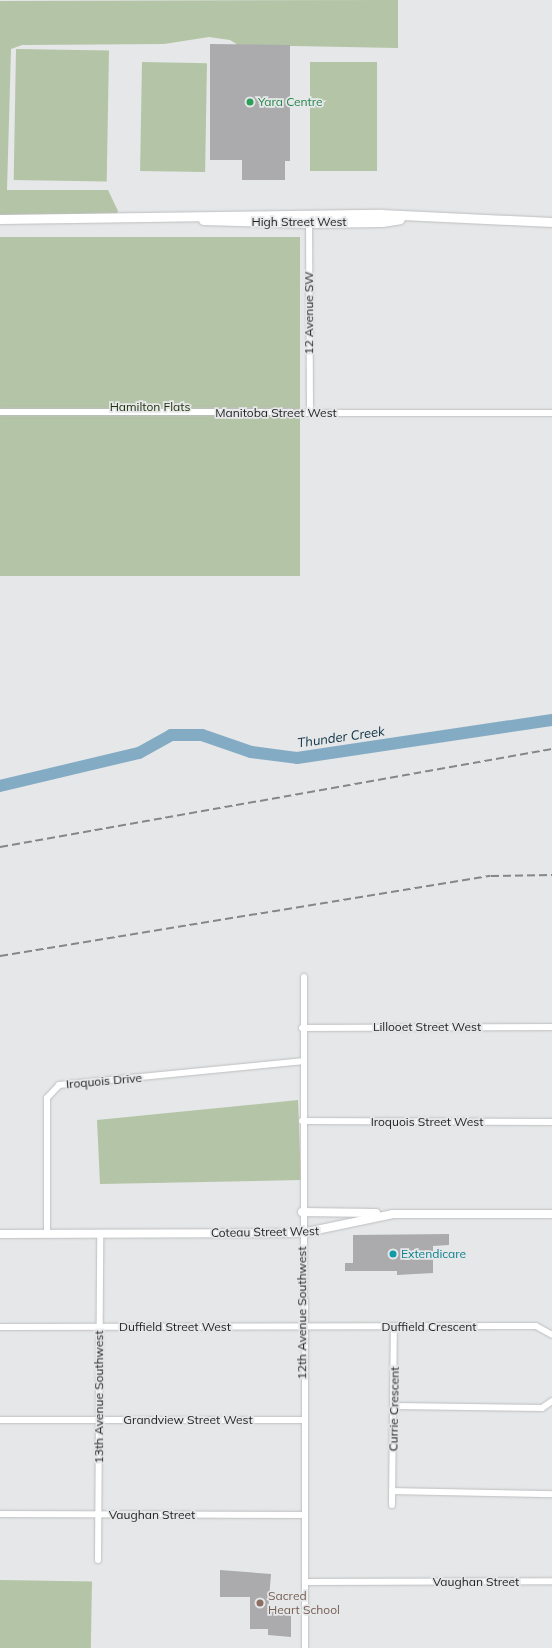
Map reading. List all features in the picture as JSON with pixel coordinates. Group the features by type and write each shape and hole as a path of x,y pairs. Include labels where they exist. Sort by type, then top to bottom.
{"main road":[{"name":"High Street West","path":"0,219 193,218 222,222 309,218 382,222 405,218 552,222"}],"street":[{"name":"12 Avenue SW","path":"309,218 310,413"},
{"name":"Manitoba Street West","path":"0,412 552,413"},
{"name":"12th Avenue Southwest","path":"304,978 302,1028 302,1233 305,1648"},
{"name":"Lillooet Street West","path":"302,1028 552,1027"},
{"name":"Iroquois Drive","path":"47,1234 47,1098 59,1085 302,1061"},
{"name":"Iroquois Street West","path":"302,1121 552,1122"},
{"path":"302,1212 393,1214"},
{"name":"Coteau Street West","path":"0,1234 302,1233 393,1214 552,1214"},
{"name":"13th Avenue Southwest","path":"98,1560 100,1234"},
{"name":"Duffield Street West","path":"0,1328 303,1326"},
{"name":"Duffield Crescent","path":"303,1326 536,1326 552,1335"},
{"name":"Currie Crescent","path":"392,1505 395,1406 394,1327"},
{"path":"395,1406 542,1408 552,1402"},
{"name":"Grandview Street West","path":"0,1420 303,1420"},
{"path":"392,1491 552,1494"},
{"name":"Vaughan Street","path":"0,1514 304,1515"},
{"name":"Vaughan Street","path":"305,1582 552,1581"}],"green space":[{"path":"398,0 398,48 238,45 230,40 209,37 164,44 22,45 11,49 7,190 108,190 118,211 117,214 0,217 0,1"},
{"path":"16,49 109,51 107,182 14,180"},
{"path":"142,62 207,63 205,172 140,171"},
{"path":"310,62 377,62 377,171 310,171"},
{"name":"Hamilton Flats","path":"0,237 300,237 300,576 0,576"},
{"path":"298,1100 301,1180 100,1184 97,1120"},
{"path":"0,1580 92,1582 91,1648 0,1648"}],"building":[{"name":"Yara Centre","path":"210,44 290,45 290,161 285,161 285,180 242,180 242,160 210,160"},
{"name":"Extendicare","path":"449,1234 449,1245 433,1246 433,1273 397,1275 397,1271 345,1271 345,1263 353,1263 353,1235"},
{"name":"Sacred Heart School","path":"220,1570 271,1574 268,1611 291,1611 291,1637 268,1635 268,1629 250,1629 250,1597 220,1597"}],"waterway":[{"name":"Thunder Creek","path":"0,786 139,753 171,735 202,735 251,752 297,758 552,720"}],"railway":[{"path":"0,847 552,749"},
{"path":"0,956 491,876 552,875"}],"place":[{"name":"Yara Centre","path":"250,102"},
{"name":"Extendicare","path":"393,1254"},
{"name":"Sacred Heart School","path":"260,1603"}]}
